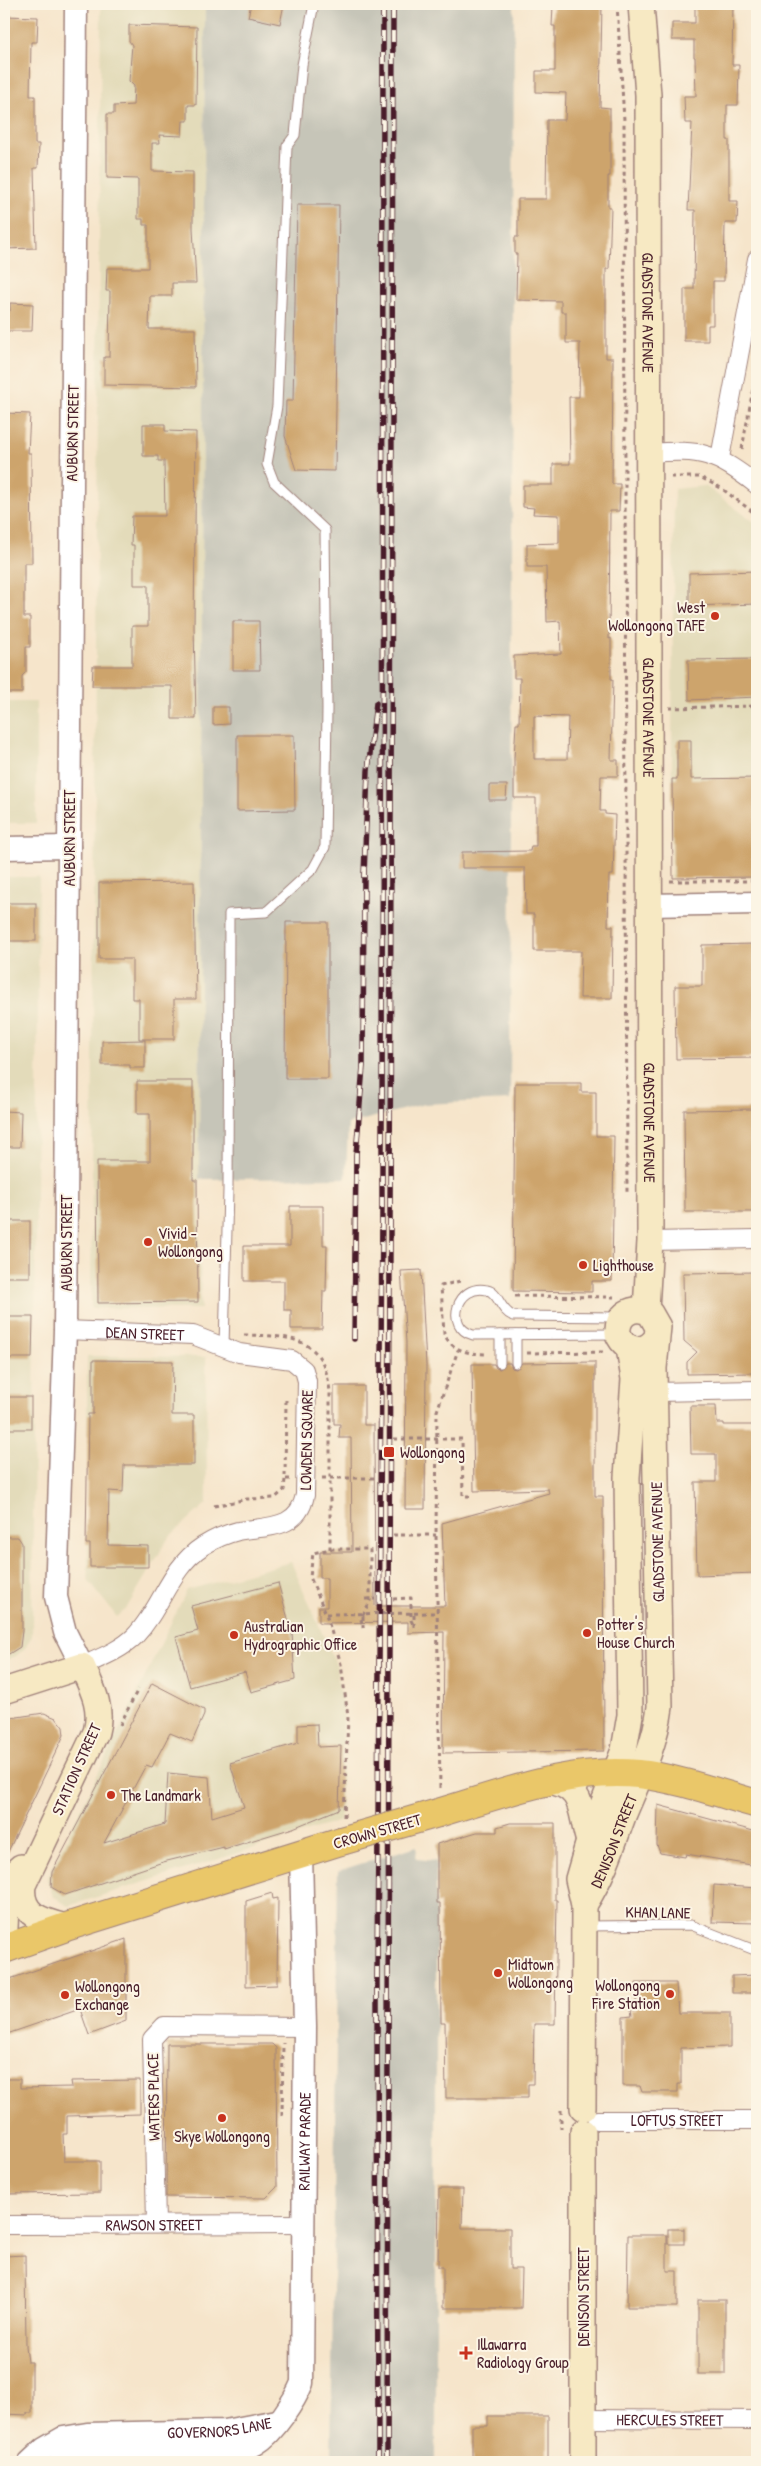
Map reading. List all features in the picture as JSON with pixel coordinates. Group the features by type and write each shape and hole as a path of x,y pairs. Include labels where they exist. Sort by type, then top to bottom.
{"main road":[{"name":"GLADSTONE AVENUE","path":"641,4 648,95 650,453 650,1241 646,1310"},
{"path":"633,1310 646,1310 657,1322 657,1337 648,1347 642,1349 618,1329 633,1310"},
{"name":"GLADSTONE AVENUE","path":"618,1329 645,1388"},
{"name":"GLADSTONE AVENUE","path":"627,1773 627,1738 630,1715 627,1477 657,1337"},
{"path":"4,1691 82,1666"},
{"name":"STATION STREET","path":"66,1927 36,1918 26,1908 23,1885 97,1727 97,1700 82,1666"},
{"name":"CROWN STREET","path":"4,1949 66,1927 301,1854 342,1830 439,1801 548,1781 627,1773 757,1804"},
{"name":"DENISON STREET","path":"583,2462 577,2121 584,1915 578,1879 589,1841 627,1773"},
{"name":"DENISON STREET","path":"584,1915 599,1883 627,1773"},
{"path":"548,1781 563,1783 576,1796 589,1841"},
{"name":"STATION STREET","path":"4,1938 4,1902 11,1880 16,1870 35,1857"}],"street":[{"name":"AUBURN STREET","path":"76,4 65,1330 56,1597 65,1632 82,1666"},
{"path":"720,458 757,259"},
{"path":"650,453 696,452 720,458 757,485"},
{"path":"4,848 69,847"},
{"path":"649,905 757,904"},
{"path":"650,1241 757,1240"},
{"name":"DEAN STREET","path":"65,1330 194,1335 224,1347"},
{"name":"LOWDEN SQUARE","path":"82,1666 107,1654 132,1638 148,1620 177,1570 203,1546 230,1534 279,1525 294,1517 300,1511 306,1495 307,1386 304,1370 292,1360 249,1355 224,1347"},
{"path":"645,1388 757,1390"},
{"name":"RAILWAY PARADE","path":"277,2421 295,2400 302,2383 305,2027 301,1854"},
{"name":"WATERS PLACE","path":"156,2224 152,2039 164,2026 305,2027"},
{"name":"LOFTUS STREET","path":"577,2121 757,2120"},
{"name":"RAWSON STREET","path":"4,2225 304,2224"},
{"name":"HERCULES STREET","path":"582,2420 757,2420"},
{"name":"GOVERNORS LANE","path":"61,2462 68,2458 96,2453 187,2457 235,2450 256,2444 268,2434 277,2421"},
{"name":"GOVERNORS LANE","path":"30,2462 44,2449 63,2438 87,2434 225,2431 277,2421"}],"lane":[{"path":"224,1347 228,1190 229,914 266,912 313,869 325,847 327,709 325,530 274,482 267,464 277,406 287,146 296,135 302,65 314,4"},
{"path":"487,1290 495,1295 502,1309 517,1316 618,1329 516,1335 473,1335 464,1332 459,1325 458,1303 464,1295 472,1291 487,1290"},
{"path":"500,1335 500,1359"},
{"path":"516,1335 516,1358"},
{"name":"KHAN LANE","path":"584,1915 691,1924 757,1951"}],"path":[{"path":"618,4 624,120 627,1194"},
{"path":"742,449 757,367"},
{"path":"671,478 700,477 721,488 757,515"},
{"path":"721,488 726,482"},
{"path":"669,708 757,706"},
{"path":"664,880 757,881"},
{"path":"515,1296 618,1329"},
{"path":"516,1358 618,1329"},
{"path":"439,1801 436,1535 437,1411 458,1350 500,1359"},
{"path":"394,1438 462,1439 463,1496 474,1496"},
{"path":"306,1478 376,1478"},
{"path":"214,1506 247,1499 275,1498 284,1490 285,1479"},
{"path":"393,1535 436,1535"},
{"path":"342,1830 348,1717 341,1664 326,1614 310,1577 313,1553 330,1549 370,1549 370,1599 360,1619 363,1628 363,1614"},
{"path":"364,1598 375,1599"},
{"path":"393,1599 411,1598 411,1620 414,1627 414,1614"},
{"path":"326,1614 437,1613"}],"shaded area":[{"path":"101,4 205,4 199,1179 201,1309 91,1308"},
{"path":"205,4 514,4 510,1100 424,1104 348,1124 346,1178 199,1179"},
{"name":"West Wollongong TAFE","path":"705,486 757,524 757,877 671,878 674,489"},
{"path":"4,702 36,702 36,823 4,823"},
{"path":"4,877 39,877 32,1636 25,1648 16,1656 4,1661"},
{"path":"87,1356 206,1357 207,1503 169,1537 126,1609 117,1617 88,1580"},
{"path":"291,1562 336,1665 343,1716 340,1821 68,1906 53,1896 47,1879 187,1590"},
{"path":"417,1846 416,1859 436,1861 436,2462 331,2462 338,1871"}],"building":[{"path":"251,4 284,4 280,24 248,17"},
{"path":"602,4 600,107 610,108 608,207 611,207 609,269 606,269 606,358 613,358 612,484 620,484 619,511 610,511 609,639 611,638 611,679 613,679 611,760 618,760 618,776 601,776 600,811 605,811 605,814 615,815 613,875 609,875 608,926 613,926 612,998 580,998 581,951 534,951 534,914 526,914 525,868 462,868 462,852 530,851 531,846 536,846 536,798 514,798 514,758 516,724 519,724 520,678 514,678 514,656 561,654 560,621 547,622 546,567 527,567 527,544 559,543 559,515 533,514 534,508 523,507 523,485 553,485 553,464 570,464 569,397 579,397 580,343 566,343 566,312 561,312 561,301 516,300 517,254 515,254 515,237 518,237 518,199 546,199 547,120 565,120 566,93 536,92 536,71 555,71 555,26 552,26 553,5","holes":["534,716 568,717 567,759 534,759"]},
{"path":"695,4 733,4 732,65 739,65 738,105 727,105 729,201 738,201 737,223 725,223 724,281 713,281 713,325 708,325 708,341 684,341 684,289 694,289 695,210 688,210 692,123 685,123 684,96 696,96 695,57 694,40 672,40 672,23 695,23"},
{"path":"4,16 38,17 37,42 31,42 30,96 35,96 35,144 39,144 38,168 34,168 36,248 4,249"},
{"path":"129,25 197,27 196,105 188,105 188,121 183,121 182,136 159,135 160,143 152,143 152,171 193,172 193,228 196,283 172,283 172,296 150,296 149,329 195,329 196,387 104,385 104,357 109,357 110,291 106,291 107,268 148,268 148,225 143,225 143,219 138,219 138,179 107,178 107,114 114,114 114,106 133,105 134,86 129,81 132,45 129,41"},
{"path":"297,205 339,205 335,471 296,470 285,436 286,401 293,401"},
{"path":"10,303 33,304 32,331 4,331 4,311 10,311"},
{"path":"4,413 30,414 28,453 31,453 32,563 24,563 24,617 30,617 30,647 26,647 26,672 22,676 22,693 4,693"},
{"path":"143,424 165,424 165,431 196,432 194,627 196,719 172,719 172,686 92,686 93,666 132,666 132,626 148,626 148,585 134,585 134,545 131,545 132,516 165,516 164,461 158,461 158,456 143,456"},
{"path":"757,571 757,604 689,606 689,573"},
{"path":"233,621 259,621 260,670 233,670"},
{"path":"757,659 757,697 689,700 688,660"},
{"path":"213,707 229,707 229,724 213,725"},
{"path":"237,735 294,735 295,810 237,811"},
{"path":"677,740 691,740 691,779 757,778 757,877 673,878 672,779 677,779"},
{"path":"489,785 507,785 506,800 489,800"},
{"path":"194,882 196,999 174,999 174,1039 139,1039 139,999 132,999 132,959 99,959 99,883"},
{"path":"4,903 36,903 36,941 4,941"},
{"path":"286,922 328,922 328,1079 285,1079"},
{"path":"757,944 757,1058 676,1059 675,986 702,986 702,945"},
{"path":"145,1040 145,1068 130,1068 130,1065 102,1065 102,1041"},
{"name":"Vivid - Wollongong","path":"137,1081 193,1081 193,1180 197,1180 198,1302 98,1303 97,1161 150,1161 150,1114 137,1114"},
{"path":"515,1083 581,1083 581,1092 596,1092 596,1136 614,1136 612,1281 592,1281 592,1292 513,1291"},
{"path":"754,1109 757,1212 685,1212 684,1110"},
{"path":"4,1111 21,1112 20,1147 4,1147"},
{"path":"290,1206 323,1206 323,1245 327,1245 326,1291 323,1291 322,1329 291,1329 291,1310 284,1310 284,1281 244,1281 244,1246 290,1246"},
{"path":"4,1221 30,1221 30,1277 4,1277"},
{"path":"421,1270 426,1365 425,1509 405,1509 406,1342 401,1271"},
{"path":"757,1272 755,1373 687,1374 687,1362 697,1352 684,1341 683,1273"},
{"path":"4,1317 33,1317 32,1358 4,1358"},
{"path":"93,1360 173,1361 172,1415 194,1415 194,1465 124,1465 123,1492 109,1491 108,1545 148,1546 148,1567 90,1567 90,1544 86,1544 88,1414 93,1414"},
{"path":"595,1362 595,1496 603,1496 604,1751 443,1753 444,1632 408,1633 408,1622 319,1623 319,1607 327,1607 327,1578 320,1578 320,1552 352,1552 351,1438 339,1438 340,1424 334,1424 334,1386 364,1386 364,1425 374,1425 375,1606 445,1606 442,1523 549,1493 548,1489 474,1491 472,1364 494,1364 496,1368 500,1369 506,1363 510,1363 512,1368 516,1369 522,1363"},
{"path":"4,1397 31,1397 31,1429 4,1429"},
{"path":"690,1406 716,1406 717,1423 724,1423 724,1425 757,1425 757,1573 697,1575 695,1482 716,1482 716,1454 691,1454"},
{"path":"7,1537 18,1537 22,1543 22,1631 20,1647 4,1657 4,1542"},
{"name":"Australian Hydrographic Office","path":"278,1583 292,1633 295,1680 251,1692 245,1672 190,1687 176,1637 198,1631 191,1606"},
{"path":"152,1683 204,1710 204,1715 192,1742 170,1733 152,1767 146,1765 104,1843 165,1824 168,1773 209,1777 212,1817 244,1807 230,1763 298,1743 298,1725 317,1724 318,1747 341,1746 339,1809 293,1828 224,1849 224,1847 163,1862 65,1895 51,1887 52,1872"},
{"path":"44,1713 56,1718 63,1727 64,1735 4,1860 4,1719"},
{"path":"658,1805 757,1832 757,1866 686,1854 685,1857 660,1853 657,1845"},
{"path":"510,1823 555,1823 555,1900 557,1900 555,2024 534,2024 533,2084 528,2084 528,2098 446,2098 445,2023 441,2023 440,1903 437,1903 437,1844 477,1832 497,1832 497,1827"},
{"path":"714,1885 757,1888 757,1923 712,1922"},
{"path":"272,1893 273,1899 278,1898 277,1985 246,1986 246,1901"},
{"name":"Wollongong Exchange","path":"126,1939 126,2021 89,2035 80,2009 4,2035 4,1981"},
{"path":"757,1975 757,1993 732,1993 732,1976"},
{"path":"636,1983 676,1983 678,2013 730,2013 730,2047 681,2048 681,2084 678,2084 678,2092 642,2092 640,2086 623,2086 623,2017 632,2016 631,2010 636,2010"},
{"name":"Skye Wollongong","path":"167,2044 272,2044 276,2048 277,2187 266,2198 166,2197"},
{"path":"4,2079 20,2079 20,2088 72,2087 71,2081 140,2080 140,2114 67,2116 67,2134 63,2134 64,2161 100,2161 100,2193 4,2194"},
{"path":"439,2189 463,2189 462,2228 510,2228 510,2269 522,2269 521,2308 443,2308 443,2267 438,2267"},
{"path":"668,2229 684,2229 684,2244 668,2244"},
{"path":"628,2235 667,2235 667,2271 677,2271 677,2307 627,2307"},
{"path":"25,2255 26,2346 28,2362 32,2362 32,2413 27,2413 27,2415 4,2414 4,2256"},
{"path":"698,2300 725,2300 725,2374 698,2374"},
{"path":"488,2416 548,2416 548,2462 472,2462 472,2426 488,2426"}],"railway":[{"path":"378,2462 377,1983 382,1206 383,4"},
{"path":"387,2462 393,4"},
{"path":"354,1339 356,1155 363,1066 364,875 368,771 376,703"}],"place":[{"name":"West Wollongong TAFE","path":"715,616"},
{"name":"Vivid - Wollongong","path":"148,1242"},
{"name":"Lighthouse","path":"583,1265"},
{"name":"Wollongong","path":"389,1452"},
{"name":"Potter's House Church","path":"587,1633"},
{"name":"Australian Hydrographic Office","path":"234,1635"},
{"name":"The Landmark","path":"111,1795"},
{"name":"Midtown Wollongong","path":"498,1973"},
{"name":"Wollongong Fire Station","path":"670,1994"},
{"name":"Wollongong Exchange","path":"65,1995"},
{"name":"Skye Wollongong","path":"222,2118"},
{"name":"Illawarra Radiology Group","path":"466,2353"}]}
